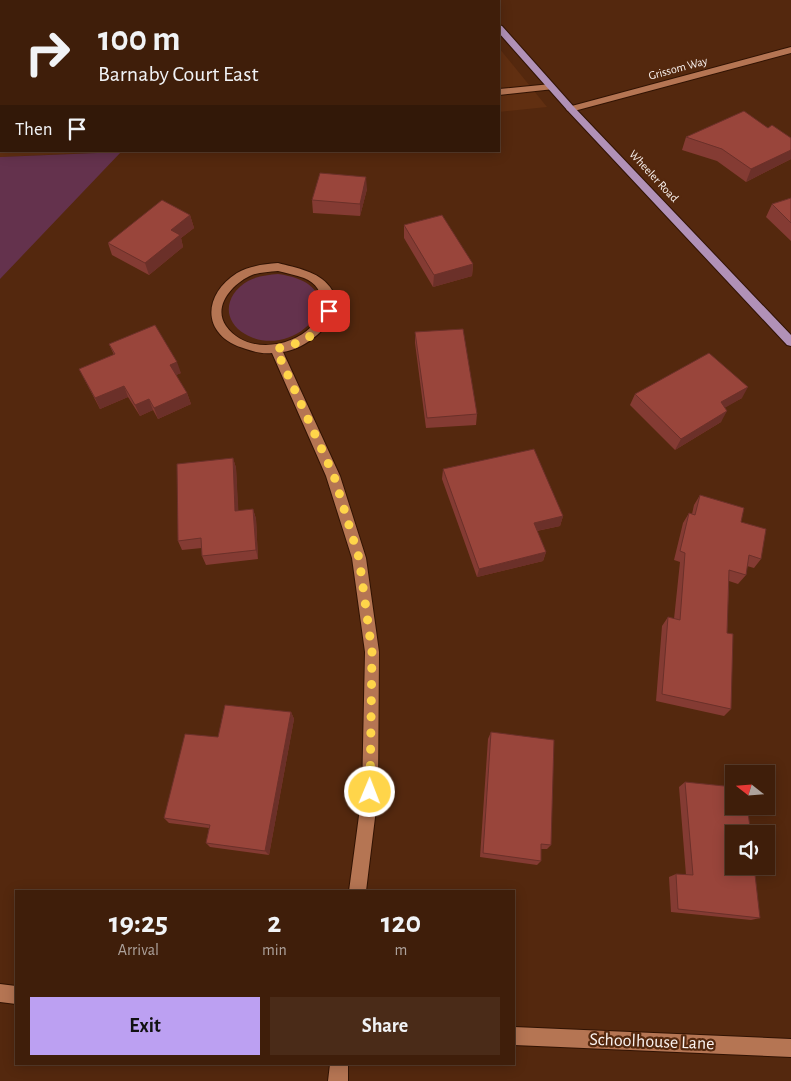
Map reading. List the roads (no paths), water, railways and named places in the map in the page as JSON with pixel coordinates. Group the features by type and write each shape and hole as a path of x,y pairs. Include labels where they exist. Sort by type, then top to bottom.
{"main road":[{"name":"Wheeler Road","path":"500,29 571,109 791,342"}],"street":[{"name":"Grissom Way","path":"571,109 791,50"},
{"path":"500,92 551,87"},
{"path":"278,267 296,269 311,276 323,285 329,298 329,311 323,325 311,336 295,345 276,349 257,349 239,344 226,334 218,322 215,309 220,296 229,284 243,274 260,269 278,267"},
{"path":"276,349 334,476 359,558 372,652 370,792 358,890"},
{"path":"0,993 15,995"},
{"name":"Schoolhouse Lane","path":"515,1036 791,1048"},
{"path":"338,1081 339,1065"}]}
